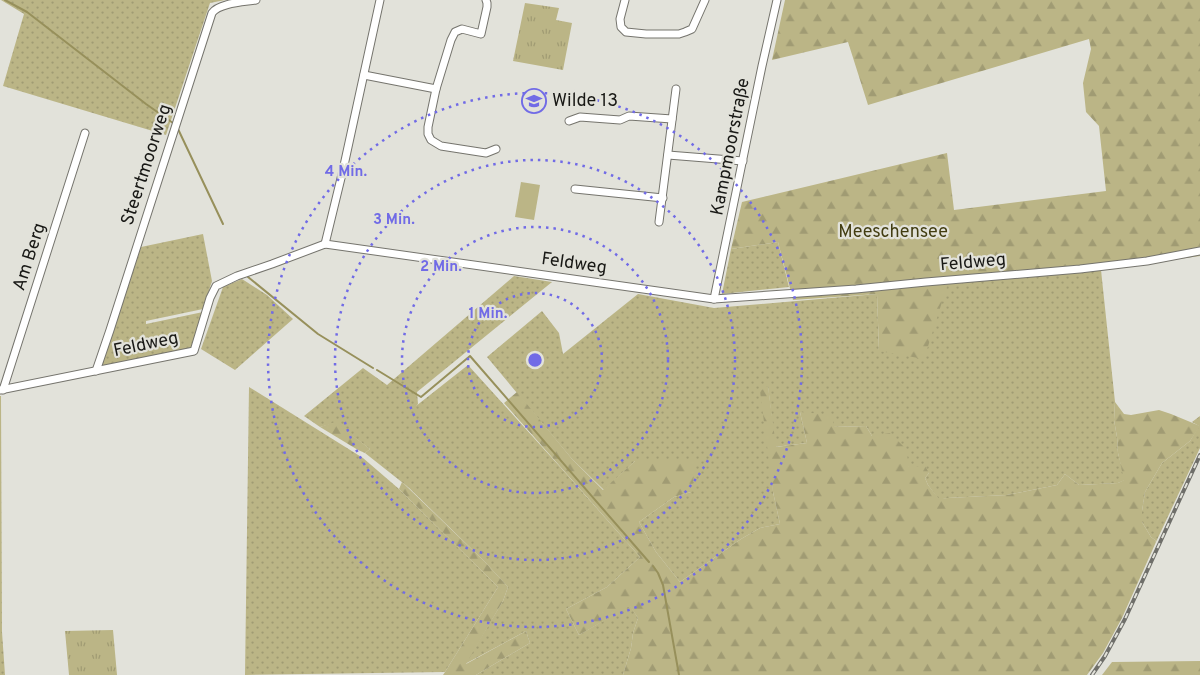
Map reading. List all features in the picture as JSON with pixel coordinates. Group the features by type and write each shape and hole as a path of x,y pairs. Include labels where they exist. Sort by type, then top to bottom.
{"street":[{"name":"Steertmoorweg","path":"96,371 212,13 221,6 256,0"},
{"path":"325,244 380,0"},
{"path":"486,0 488,3 481,34 462,29 456,32 448,48 436,90 428,134 431,140 441,146 486,153 496,149"},
{"path":"625,0 620,19 621,27 626,32 646,34 679,34 692,28 705,0"},
{"name":"Kampmoorstraße","path":"714,299 777,0"},
{"path":"364,75 436,90"},
{"path":"659,222 676,89"},
{"path":"570,121 580,116 620,120 629,116 672,119"},
{"name":"Am Berg","path":"1,390 85,133"},
{"path":"668,155 743,161"},
{"path":"575,190 662,198"},
{"name":"Feldweg","path":"1,390 194,351 210,298 216,286 237,276 325,244 714,299 856,289 1080,269 1147,261 1200,251"}],"green space":[{"path":"1,0 225,0 210,3 166,135 3,86 24,14"},
{"name":"Meeschensee","path":"785,0 1200,0 1200,256 1101,270 948,283 924,359 879,351 877,294 793,300 778,242 731,249 742,202 947,153 954,210 1106,191 1099,126 1086,112 1083,83 1091,49 1089,39 868,105 848,42 772,60"},
{"path":"525,3 559,8 556,20 572,23 563,70 513,61"},
{"path":"521,182 540,185 534,220 515,217"},
{"path":"203,234 212,281 203,309 146,321 146,324 203,312 192,348 100,367 141,247"},
{"path":"778,242 789,287 722,294 731,249"},
{"path":"1101,270 1115,402 1114,420 1118,453 1125,480 1118,483 1079,485 1065,474 1057,485 1007,495 939,500 925,478 929,473 909,467 872,436 866,426 833,427 800,412 807,443 775,447 768,386 773,492 780,524 760,528 741,539 680,582 656,552 639,522 674,497 691,492 635,461 604,490 572,459 487,357 542,311 559,333 563,354 638,294 714,308 877,294 879,351 948,283"},
{"path":"514,276 552,282 417,392 418,404 416,406 468,365 640,557 607,587 566,609 579,635 630,605 638,618 623,675 476,675 530,643 526,631 465,664 503,601 508,587 408,487 365,453 370,449 335,423 320,427 304,416 363,368 387,385"},
{"path":"242,279 267,295 293,319 235,370 201,349 223,287"},
{"path":"768,386 776,447 807,443 800,412 832,415 834,427 866,426 872,436 890,433 906,449 909,467 925,466 929,473 925,478 939,499 1007,495 1057,485 1065,474 1079,485 1118,483 1124,480 1114,420 1115,402 1124,414 1131,415 1159,410 1200,426 1190,441 1162,463 1145,492 1142,522 1156,542 1122,618 1103,653 1087,675 623,675 638,618 630,606 579,635 566,609 607,587 640,557 504,403 517,392 572,459 603,490 635,461 697,459 691,492 674,497 639,522 656,552 680,582 741,539 760,528 780,524 773,492 760,391"},
{"path":"249,387 363,458 399,489 498,587 445,672 245,675"},
{"path":"0,396 2,632 5,675 0,675"},
{"path":"1200,416 1200,448 1156,542 1142,522 1145,492 1162,463 1190,441 1199,426 1192,422"},
{"path":"335,422 370,449 365,453 358,450 320,427"},
{"path":"402,482 485,562 508,587 503,601 466,664 526,631 530,643 476,675 443,675 498,587 399,489"},
{"path":"113,630 117,675 69,675 65,631"},
{"path":"1200,661 1200,675 1102,675 1112,662"}],"waterway":[{"path":"5,0 27,12 173,123"},
{"path":"178,129 223,224"},
{"path":"248,277 318,334 373,368"},
{"path":"377,370 421,397 470,356 649,562"},
{"path":"653,566 663,585 679,675"}],"railway":[{"path":"1092,675 1105,656 1125,619 1200,455"}],"place":[{"name":"Wilde 13","path":"534,101"}]}
